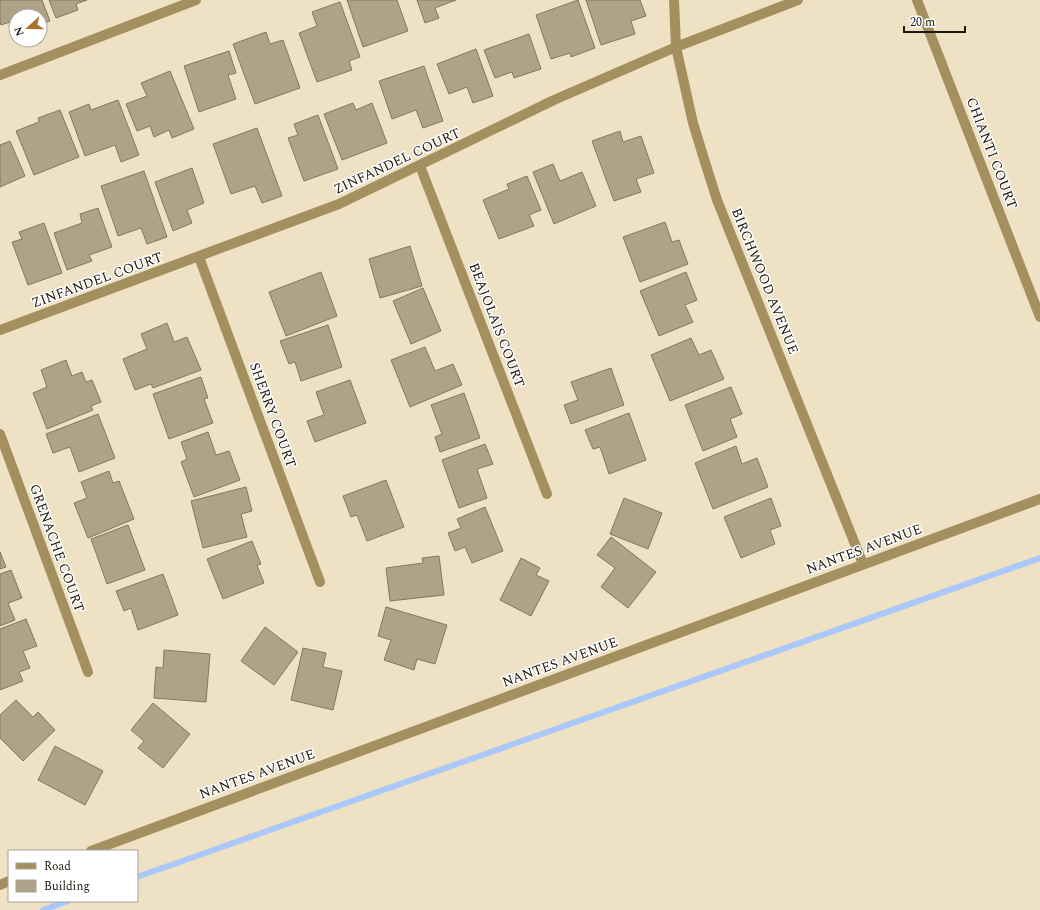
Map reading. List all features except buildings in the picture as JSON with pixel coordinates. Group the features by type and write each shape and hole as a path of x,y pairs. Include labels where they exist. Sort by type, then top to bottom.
{"street":[{"path":"0,75 196,0"},
{"name":"BIRCHWOOD AVENUE","path":"674,0 676,47 693,122 717,200 863,564"},
{"name":"ZINFANDEL COURT","path":"0,330 339,204 554,100 676,47 798,0"},
{"name":"CHIANTI COURT","path":"917,0 1040,317"},
{"name":"BEAJOLAIS COURT","path":"420,166 547,494"},
{"name":"SHERRY COURT","path":"199,257 320,582"},
{"name":"GRENACHE COURT","path":"0,434 88,672"},
{"name":"NANTES AVENUE","path":"94,850 1040,499"}],"waterway":[{"path":"138,877 1040,558"},
{"path":"43,910 65,902"}]}
